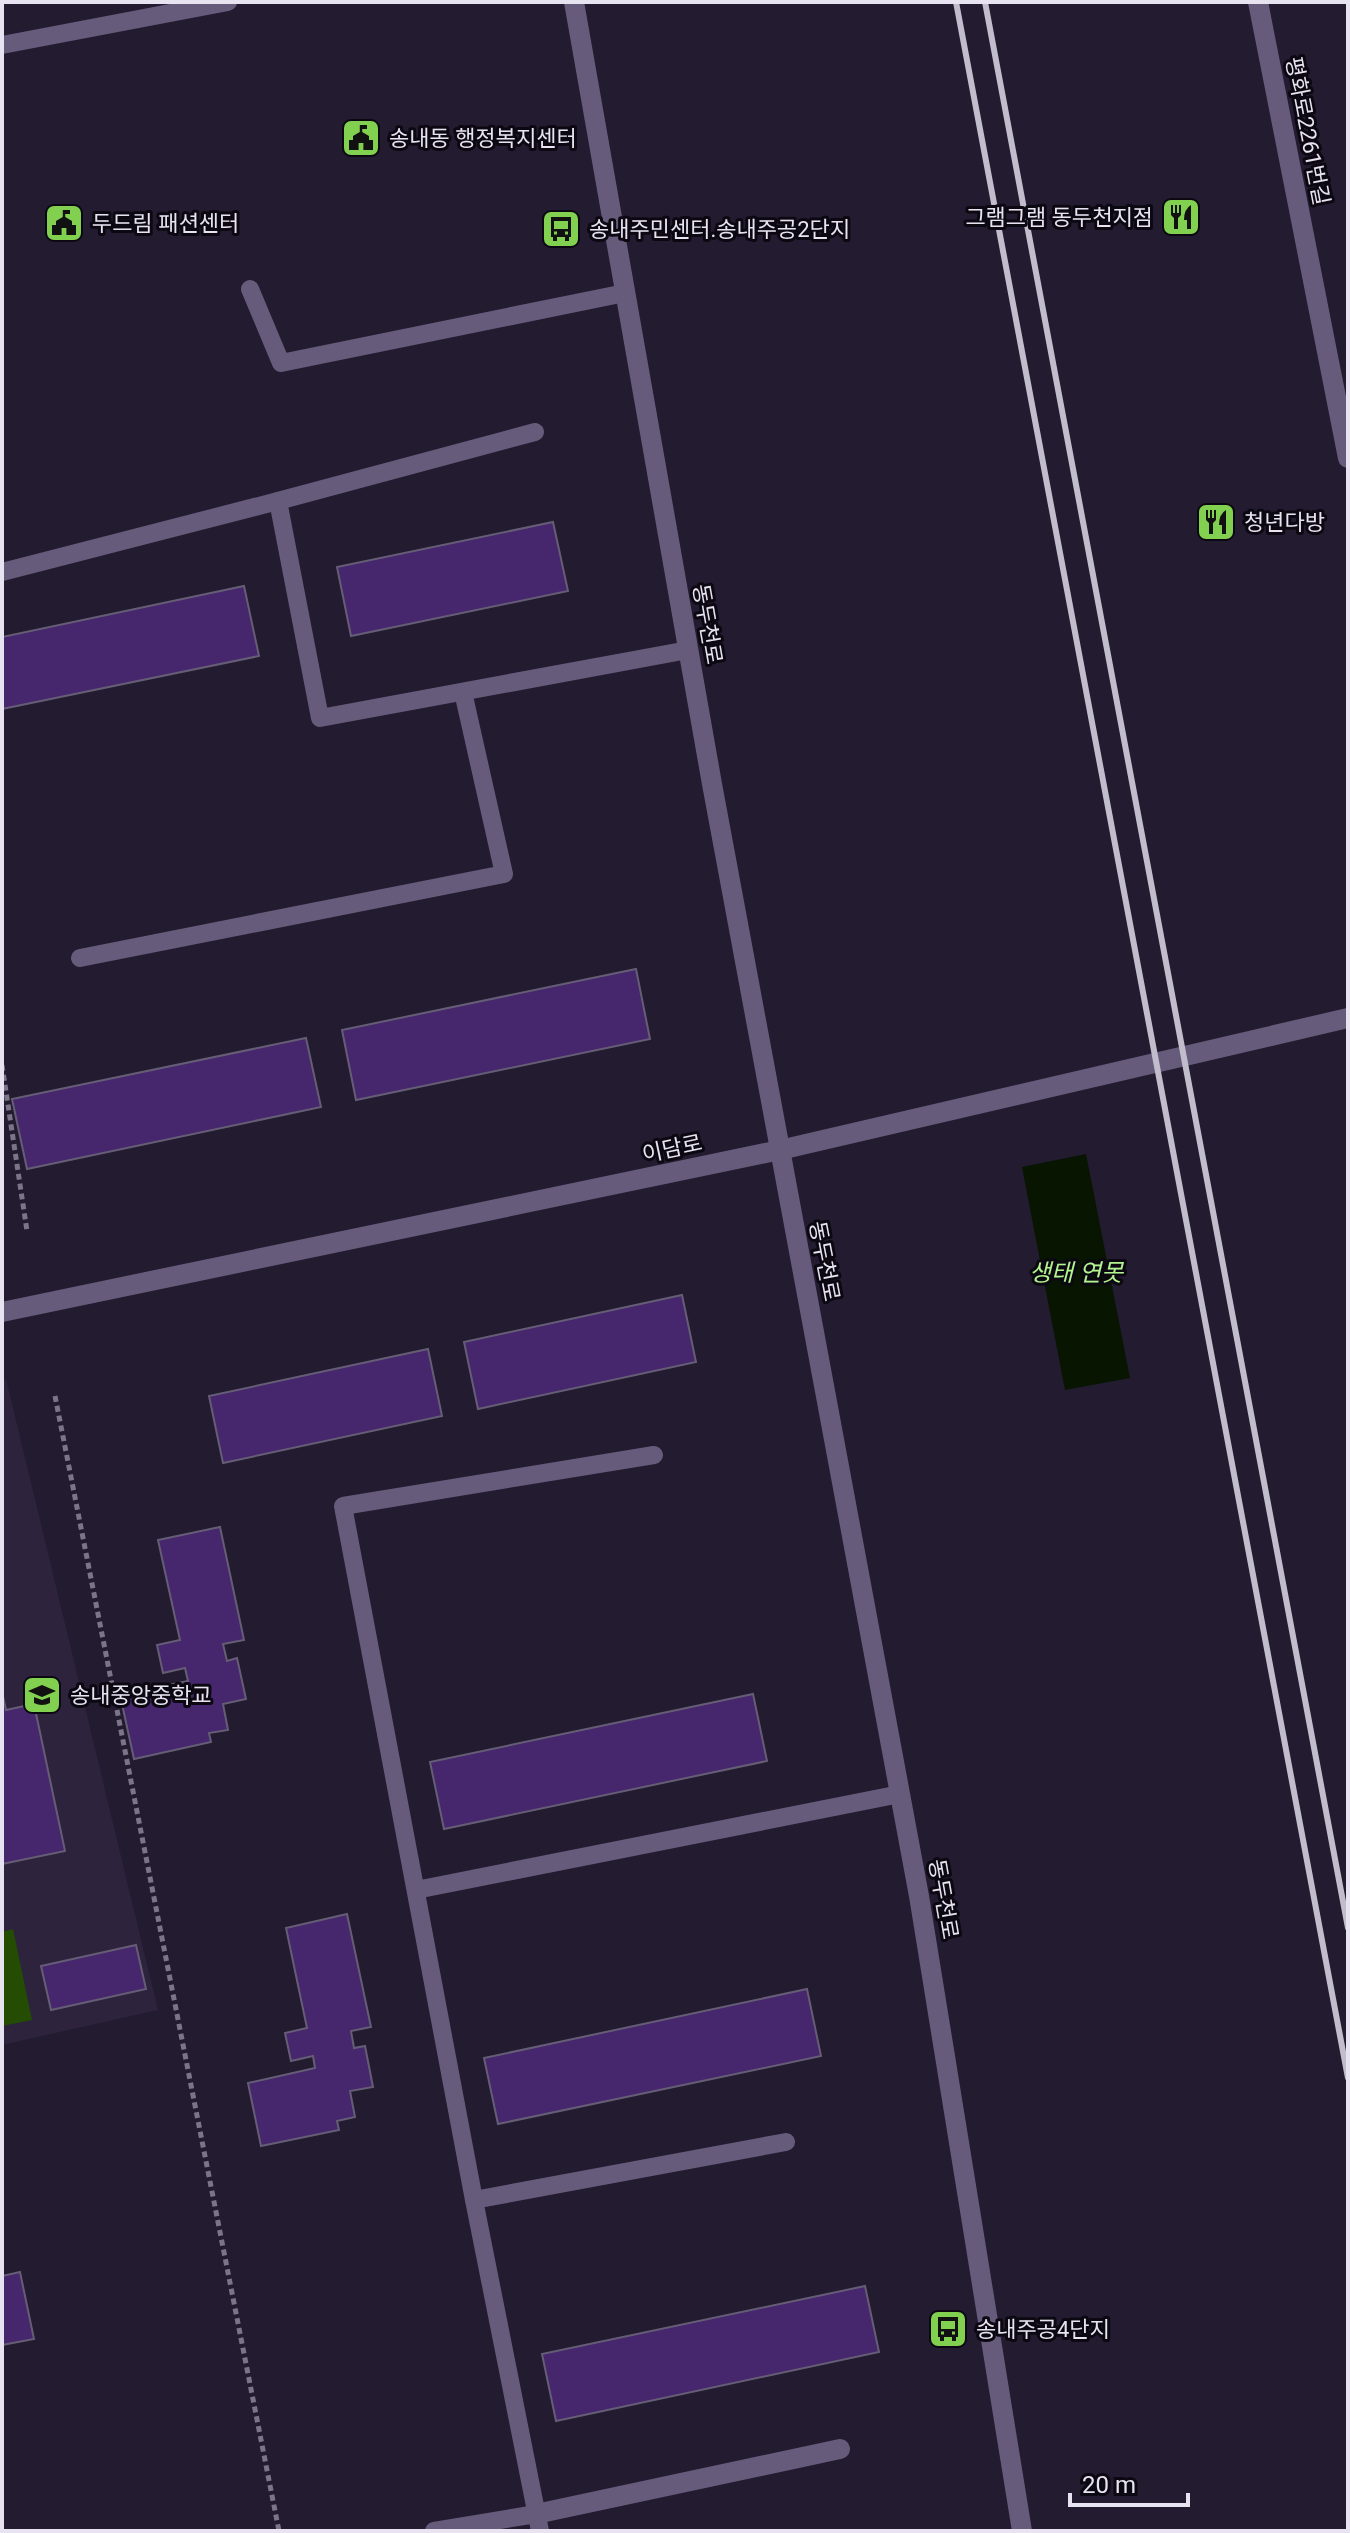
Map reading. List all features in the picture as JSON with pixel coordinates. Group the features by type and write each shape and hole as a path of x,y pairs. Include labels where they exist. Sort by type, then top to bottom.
{"street":[{"name":"동두천로","path":"574,2 688,650 922,1911 1022,2531"},
{"name":"평화로2261번길","path":"1258,2 1348,458"},
{"name":"이담로","path":"2,1312 780,1150 1348,1018"},
{"path":"538,2522 840,2449"}],"lane":[{"path":"2,45 228,2"},
{"path":"250,289 281,363 625,293"},
{"path":"2,572 535,432"},
{"path":"278,501 320,718 688,650"},
{"path":"80,958 504,874 463,692"},
{"path":"434,2531 538,2522 343,1506 654,1455"},
{"path":"416,1890 900,1794"},
{"path":"474,2200 786,2142"}],"path":[{"path":"2,1065 27,1231"},
{"path":"55,1396 279,2531"}],"shaded area":[{"name":"송내중앙중학교","path":"6,1379 158,2010 2,2045 2,1380"}],"green space":[{"path":"13,1929 32,2020 2,2026 2,1932"}],"water":[{"name":"생태 연못","path":"1086,1154 1130,1378 1065,1390 1022,1167"}],"building":[{"path":"553,522 568,591 351,636 337,567"},
{"path":"244,586 259,656 2,709 2,637"},
{"path":"636,969 650,1039 356,1100 342,1030"},
{"path":"306,1038 321,1107 27,1169 12,1099"},
{"path":"682,1295 696,1362 478,1409 464,1342"},
{"path":"428,1349 442,1416 223,1463 209,1396"},
{"path":"220,1527 244,1640 223,1644 227,1661 237,1658 246,1699 223,1704 228,1730 209,1733 211,1742 134,1759 120,1695 188,1681 185,1668 163,1673 157,1645 180,1640 158,1540"},
{"path":"2,1692 6,1710 34,1704 65,1851 2,1864"},
{"path":"753,1694 767,1761 444,1829 430,1762"},
{"path":"347,1914 371,2027 351,2031 354,2048 365,2046 373,2087 350,2091 355,2117 337,2121 339,2130 261,2146 248,2083 315,2068 313,2056 291,2061 285,2033 307,2028 286,1928"},
{"path":"136,1945 146,1989 51,2010 41,1966"},
{"path":"807,1989 821,2056 498,2124 484,2058"},
{"path":"20,2272 34,2339 2,2345 2,2276"},
{"path":"865,2286 879,2352 556,2421 542,2354"}],"railway":[{"path":"956,2 1348,2078"},
{"path":"985,2 1348,1928"}],"place":[{"name":"송내동 행정복지센터","path":"361,138"},
{"name":"그램그램 동두천지점","path":"1181,217"},
{"name":"두드림 패션센터","path":"64,223"},
{"name":"송내주민센터.송내주공2단지","path":"561,229"},
{"name":"청년다방","path":"1216,522"},
{"name":"송내중앙중학교","path":"42,1695"},
{"name":"송내주공4단지","path":"948,2329"}]}
